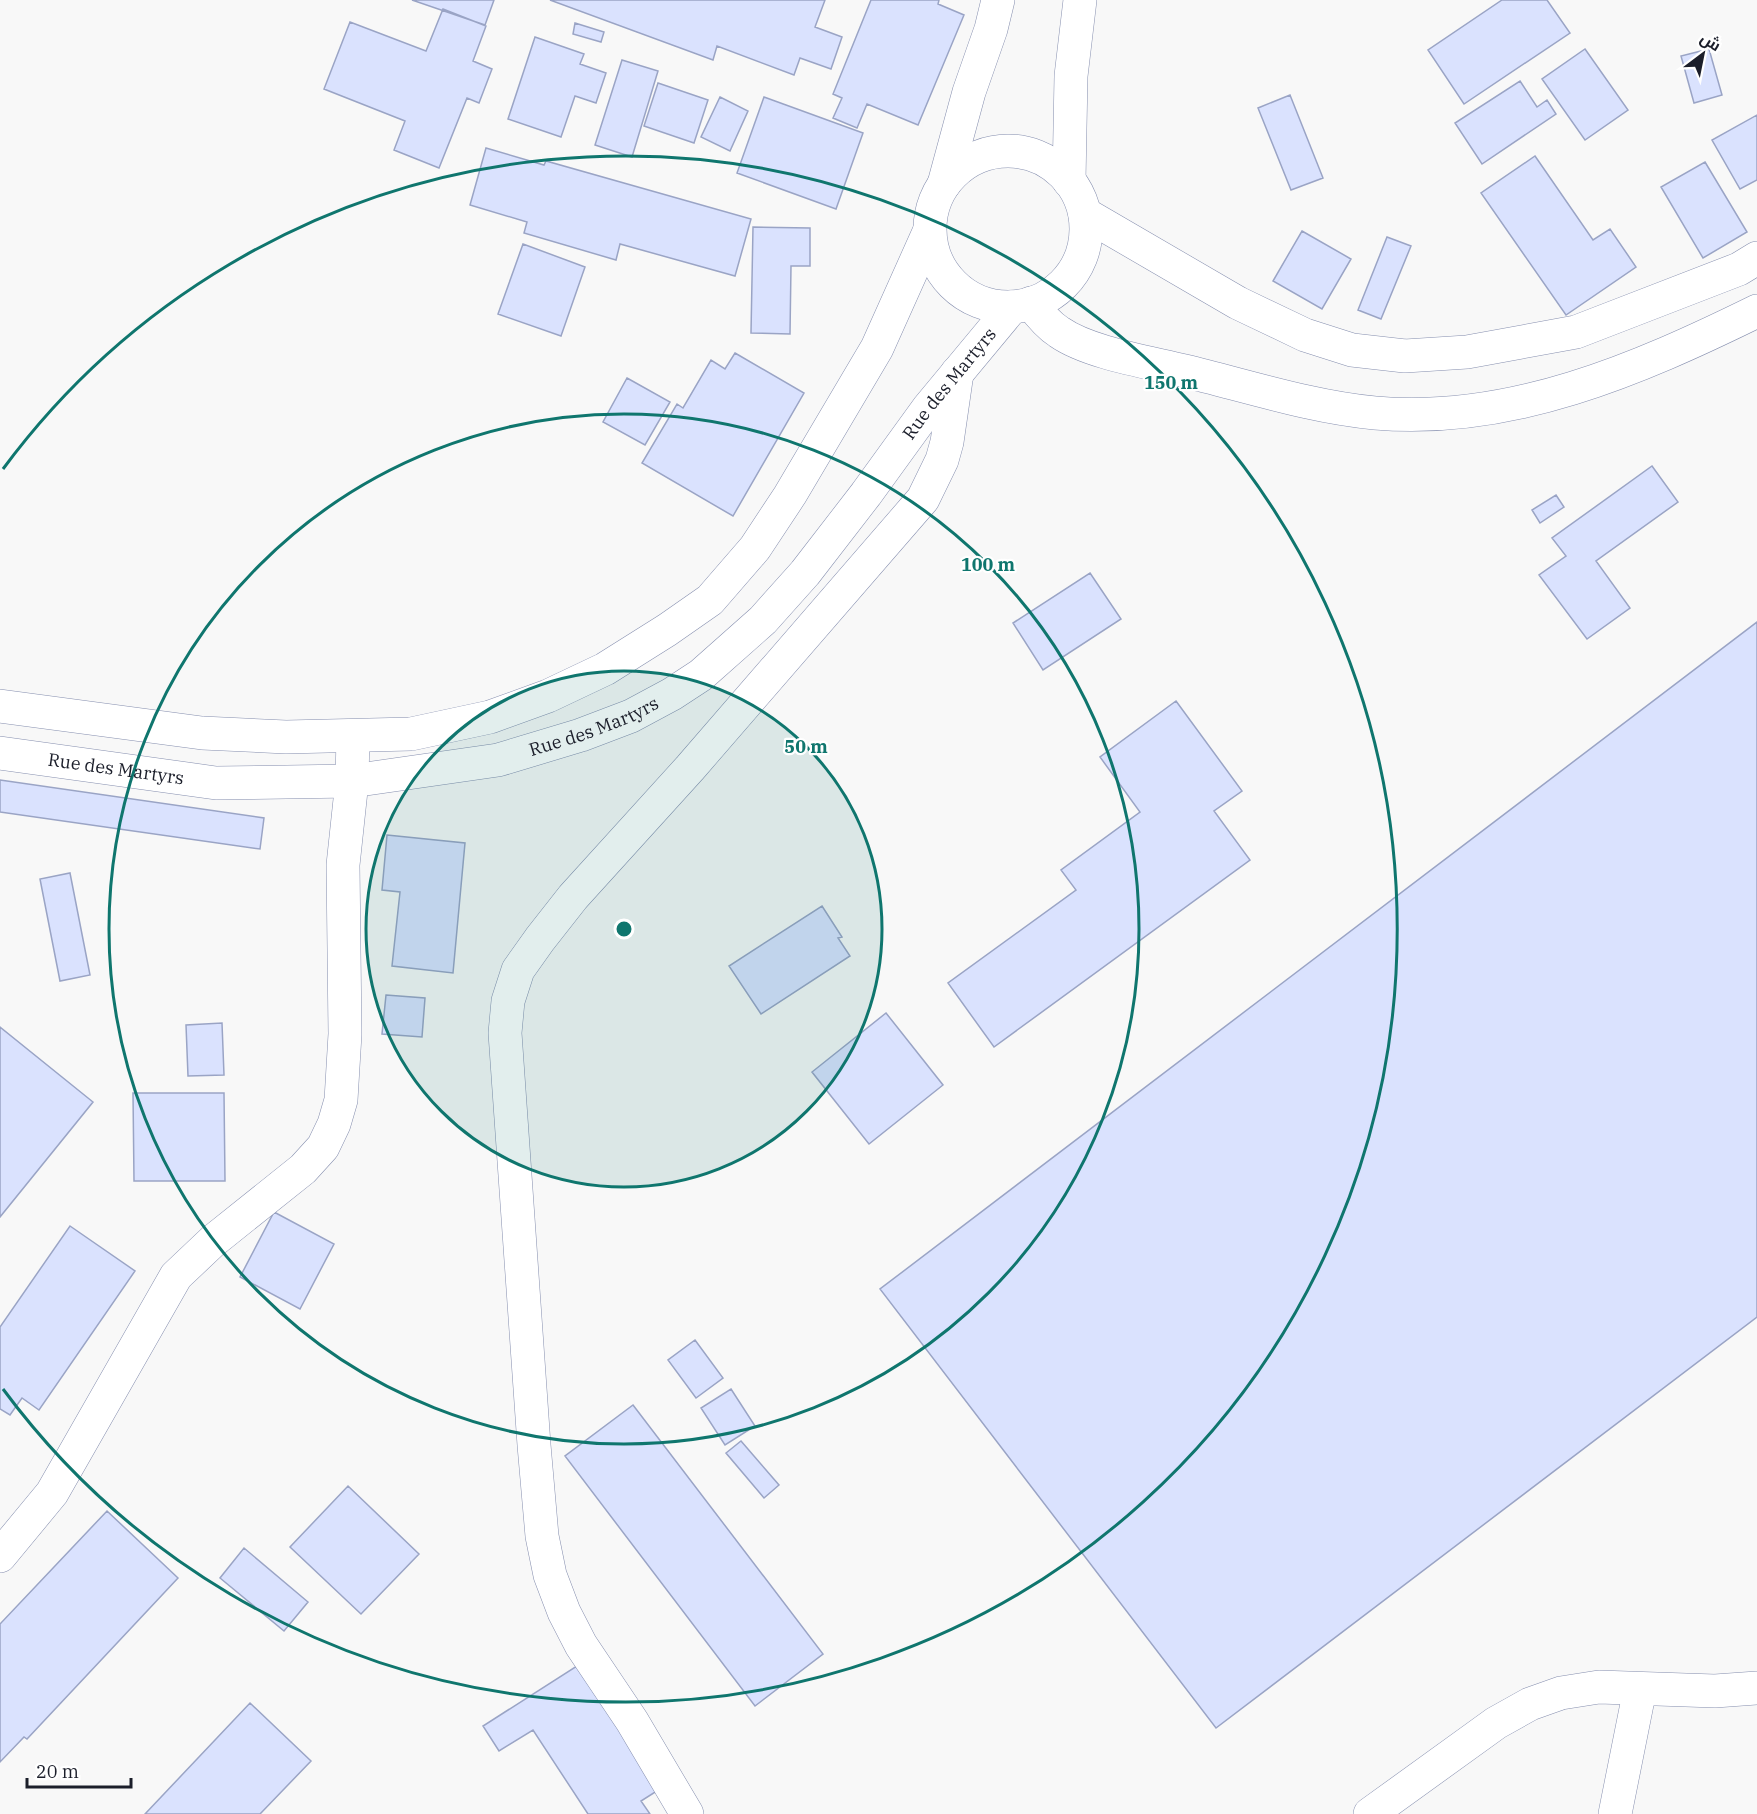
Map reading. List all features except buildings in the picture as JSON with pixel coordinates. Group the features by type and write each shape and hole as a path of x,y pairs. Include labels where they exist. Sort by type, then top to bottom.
{"street":[{"path":"0,706 202,733 286,737 411,734 490,717 548,696 604,669 710,600 755,548 790,495 877,348 929,232 932,206 944,183 998,0"},
{"path":"1070,181 1071,76 1080,0"},
{"path":"929,232 934,257 947,279 966,296 990,306 1022,305 1041,301 1062,286 1078,265 1086,240 1085,214 1077,189 1059,169 1036,156 1010,151 985,154 962,165 944,183"},
{"path":"1085,214 1238,303 1305,335 1352,350 1405,356 1467,352 1576,332 1728,273 1757,258"},
{"path":"1022,305 1060,333 1099,350 1311,402 1375,413 1441,414 1484,409 1545,397 1639,366 1757,311"},
{"name":"Rue des Martyrs","path":"0,753 216,783 352,781 498,760 581,735 631,716 701,675 763,620 805,573 866,494 928,407 1022,305"},
{"path":"687,1814 632,1721 581,1645 564,1612 550,1575 542,1536 533,1433 505,1033 508,1001 518,970 573,897 690,768 923,500 942,460 947,442 957,373"},
{"path":"0,1556 52,1493 176,1276 213,1241 303,1169 323,1147 330,1132 340,1100 345,1034 344,865 352,781 352,736"},
{"path":"1370,1814 1496,1723 1530,1704 1561,1693 1599,1687 1715,1691 1757,1688"},
{"path":"1615,1814 1640,1689"}]}
